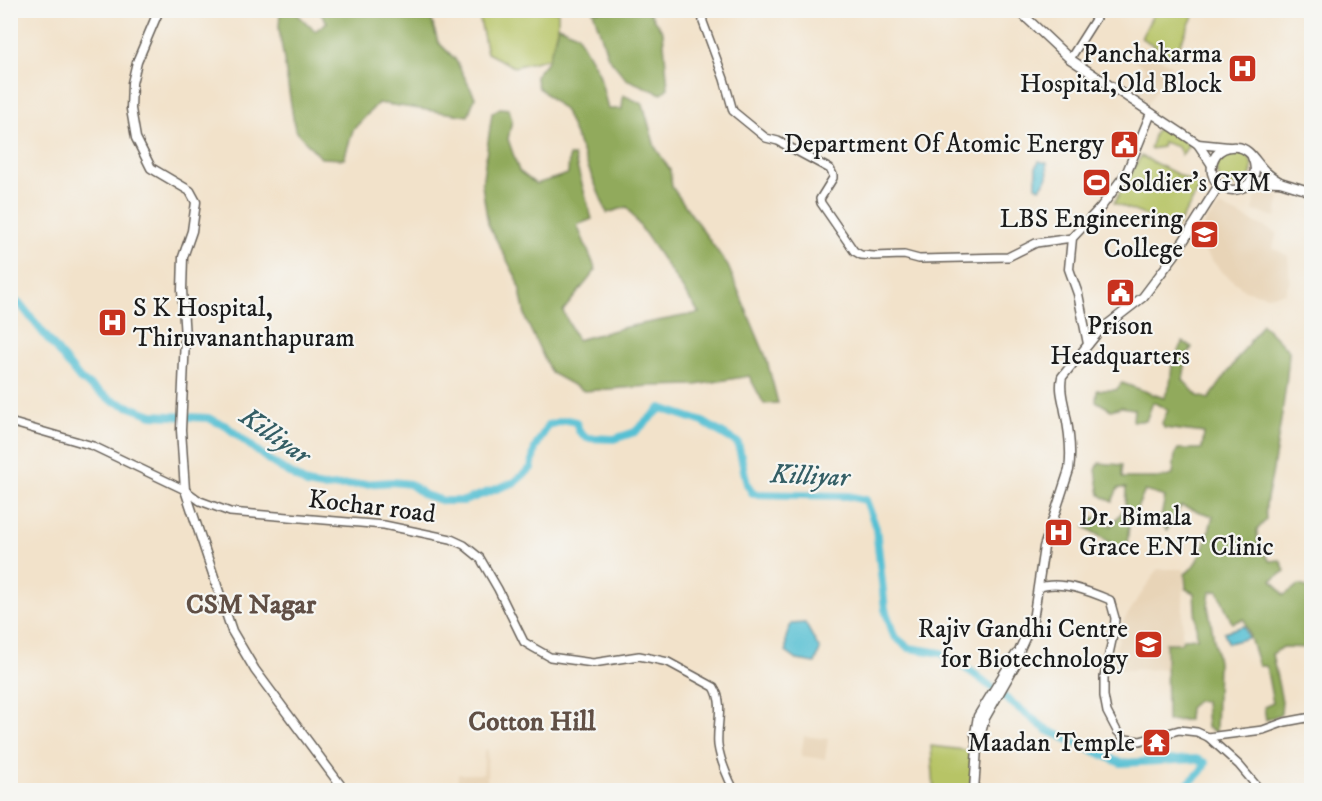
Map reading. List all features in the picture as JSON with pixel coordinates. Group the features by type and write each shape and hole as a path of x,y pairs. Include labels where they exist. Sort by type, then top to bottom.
{"main road":[{"path":"1018,10 1070,59 1198,144 1212,165 1214,178 1219,185 1229,190 1236,190 1242,189 1252,181 1256,169 1252,157"},
{"path":"158,14 137,62 132,83 131,109 136,138 151,168 190,191 196,202 192,231 183,256 182,290 185,338 182,424 185,490 232,631 255,670 344,790"},
{"path":"1088,344 1078,294 1069,269 1072,238 1101,207 1127,172 1151,113"},
{"path":"1198,144 1242,148 1266,172 1280,182"},
{"path":"1212,165 1217,154 1228,147"},
{"path":"1252,181 1280,182 1311,192"},
{"path":"974,790 976,747 982,715 1018,660 1020,649 1033,620 1044,547 1070,459 1069,437 1060,386 1062,377 1099,331 1143,297 1174,256 1219,185"}],"street":[{"path":"702,10 703,22 733,111 766,138 778,141 830,169 833,178 820,199 821,203 854,251 861,255 904,255 919,259 1008,257 1036,243 1072,238"},
{"path":"1070,59 1101,10"},
{"name":"Kochar road","path":"10,422 93,446 185,490 200,501 230,512 384,525 451,539 480,558 519,633 525,642 534,648 550,657 592,663 639,656 668,662 714,687 720,701 718,745 726,774 734,790"},
{"path":"1038,588 1053,585 1077,589 1110,600 1115,618 1104,677 1104,696 1107,712 1121,736 1132,741 1140,741 1179,730 1197,732 1208,738 1239,765 1260,790"},
{"path":"1208,738 1263,730 1285,722 1311,717"}],"shaded area":[{"path":"1141,47 1171,65 1148,104 1134,94 1146,68 1133,60"},
{"path":"1257,191 1280,197 1276,217 1253,211"},
{"path":"1220,206 1277,233 1273,248 1288,256 1290,280 1285,293 1267,296 1245,290 1221,271 1199,245 1205,223"},
{"name":"Rajiv Gandhi Centre for Biotechnology","path":"1158,569 1184,569 1181,669 1110,670 1124,620"},
{"path":"804,736 828,739 825,759 801,756"},
{"path":"488,749 487,783 504,786 504,790 457,790 458,774 483,774 484,750"}],"green space":[{"path":"1189,10 1195,12 1174,57 1141,38 1155,11"},
{"path":"280,11 294,11 315,31 327,22 319,11 429,11 438,42 455,59 475,97 468,116 378,103 353,130 344,159 321,158 295,130 279,29"},
{"path":"478,11 558,11 558,24 550,58 514,67 487,53"},
{"path":"593,11 648,11 663,32 668,88 661,94 626,79 608,57"},
{"path":"559,26 577,34 599,73 608,109 622,109 623,95 643,104 655,147 670,170 672,187 728,266 766,357 778,403 764,404 749,376 696,385 584,391 551,373 526,320 518,281 488,224 482,185 492,113 500,108 509,109 512,120 508,139 519,171 536,184 568,174 569,156 574,156 592,219 577,225 596,270 563,311 577,340 626,327 699,313 627,207 607,213 565,111 538,87 535,76 548,60"},
{"path":"1160,126 1189,145 1182,155 1178,147 1163,142 1162,147 1150,149 1155,132"},
{"path":"1234,150 1246,156 1252,168 1246,180 1234,186 1222,180 1216,168 1222,156"},
{"path":"1141,156 1201,186 1176,228 1114,203"},
{"path":"1262,324 1289,351 1283,411 1267,501 1266,520 1257,530 1258,546 1270,561 1280,560 1285,571 1272,580 1284,595 1299,585 1311,588 1311,648 1283,647 1272,654 1282,701 1281,714 1266,720 1264,707 1273,703 1266,666 1259,666 1244,619 1232,623 1218,591 1210,592 1208,606 1218,662 1216,732 1207,728 1205,701 1197,701 1189,708 1188,720 1167,721 1166,643 1181,643 1183,639 1197,638 1194,593 1186,589 1185,574 1199,556 1213,516 1181,506 1167,530 1160,522 1165,497 1145,491 1129,525 1127,545 1115,546 1085,527 1095,517 1111,526 1125,508 1126,488 1118,488 1112,502 1100,495 1096,470 1099,463 1122,465 1122,478 1161,478 1173,475 1175,454 1178,449 1202,449 1204,433 1164,428 1162,423 1168,410 1153,402 1146,421 1133,421 1134,409 1121,407 1111,410 1096,401 1097,390 1116,390 1122,383 1164,398 1170,384 1172,365 1183,342 1192,347 1186,360 1183,380 1198,396 1209,399"},
{"path":"931,746 973,751 971,790 934,790"}],"water":[{"path":"1039,161 1047,163 1048,177 1040,188 1036,186 1036,166"},
{"path":"805,623 820,650 815,663 797,660 786,652 786,638 791,624"},
{"path":"1244,626 1248,638 1228,643 1224,632"}],"waterway":[{"name":"Killiyar","path":"10,298 21,305 80,379 111,400 152,415 208,418 226,426 270,461 307,484 323,487 392,482 410,484 425,495 444,501 464,501 515,482 531,468 535,448 548,425 567,420 576,422 579,431 587,438 614,439 635,432 661,408 703,422 738,443 747,484 753,494 848,496 866,500 876,528 885,609 894,636 909,648 941,653 973,673 1047,730 1121,763 1196,759 1205,763 1184,790"}],"place":[{"name":"Panchakarma Hospital,Old Block","path":"1243,69"},
{"name":"Department Of Atomic Energy","path":"1125,144"},
{"name":"Soldier's GYM","path":"1097,183"},
{"name":"LBS Engineering College","path":"1204,234"},
{"name":"Prison Headquarters","path":"1120,292"},
{"name":"S K Hospital, Thiruvananthapuram","path":"112,323"},
{"name":"Dr. Bimala Grace ENT Clinic","path":"1058,532"},
{"name":"Rajiv Gandhi Centre for Biotechnology","path":"1149,644"},
{"name":"Maadan Temple","path":"1156,743"}],"district":[{"name":"CSM Nagar","path":"251,605"},
{"name":"Cotton Hill","path":"532,722"}]}
